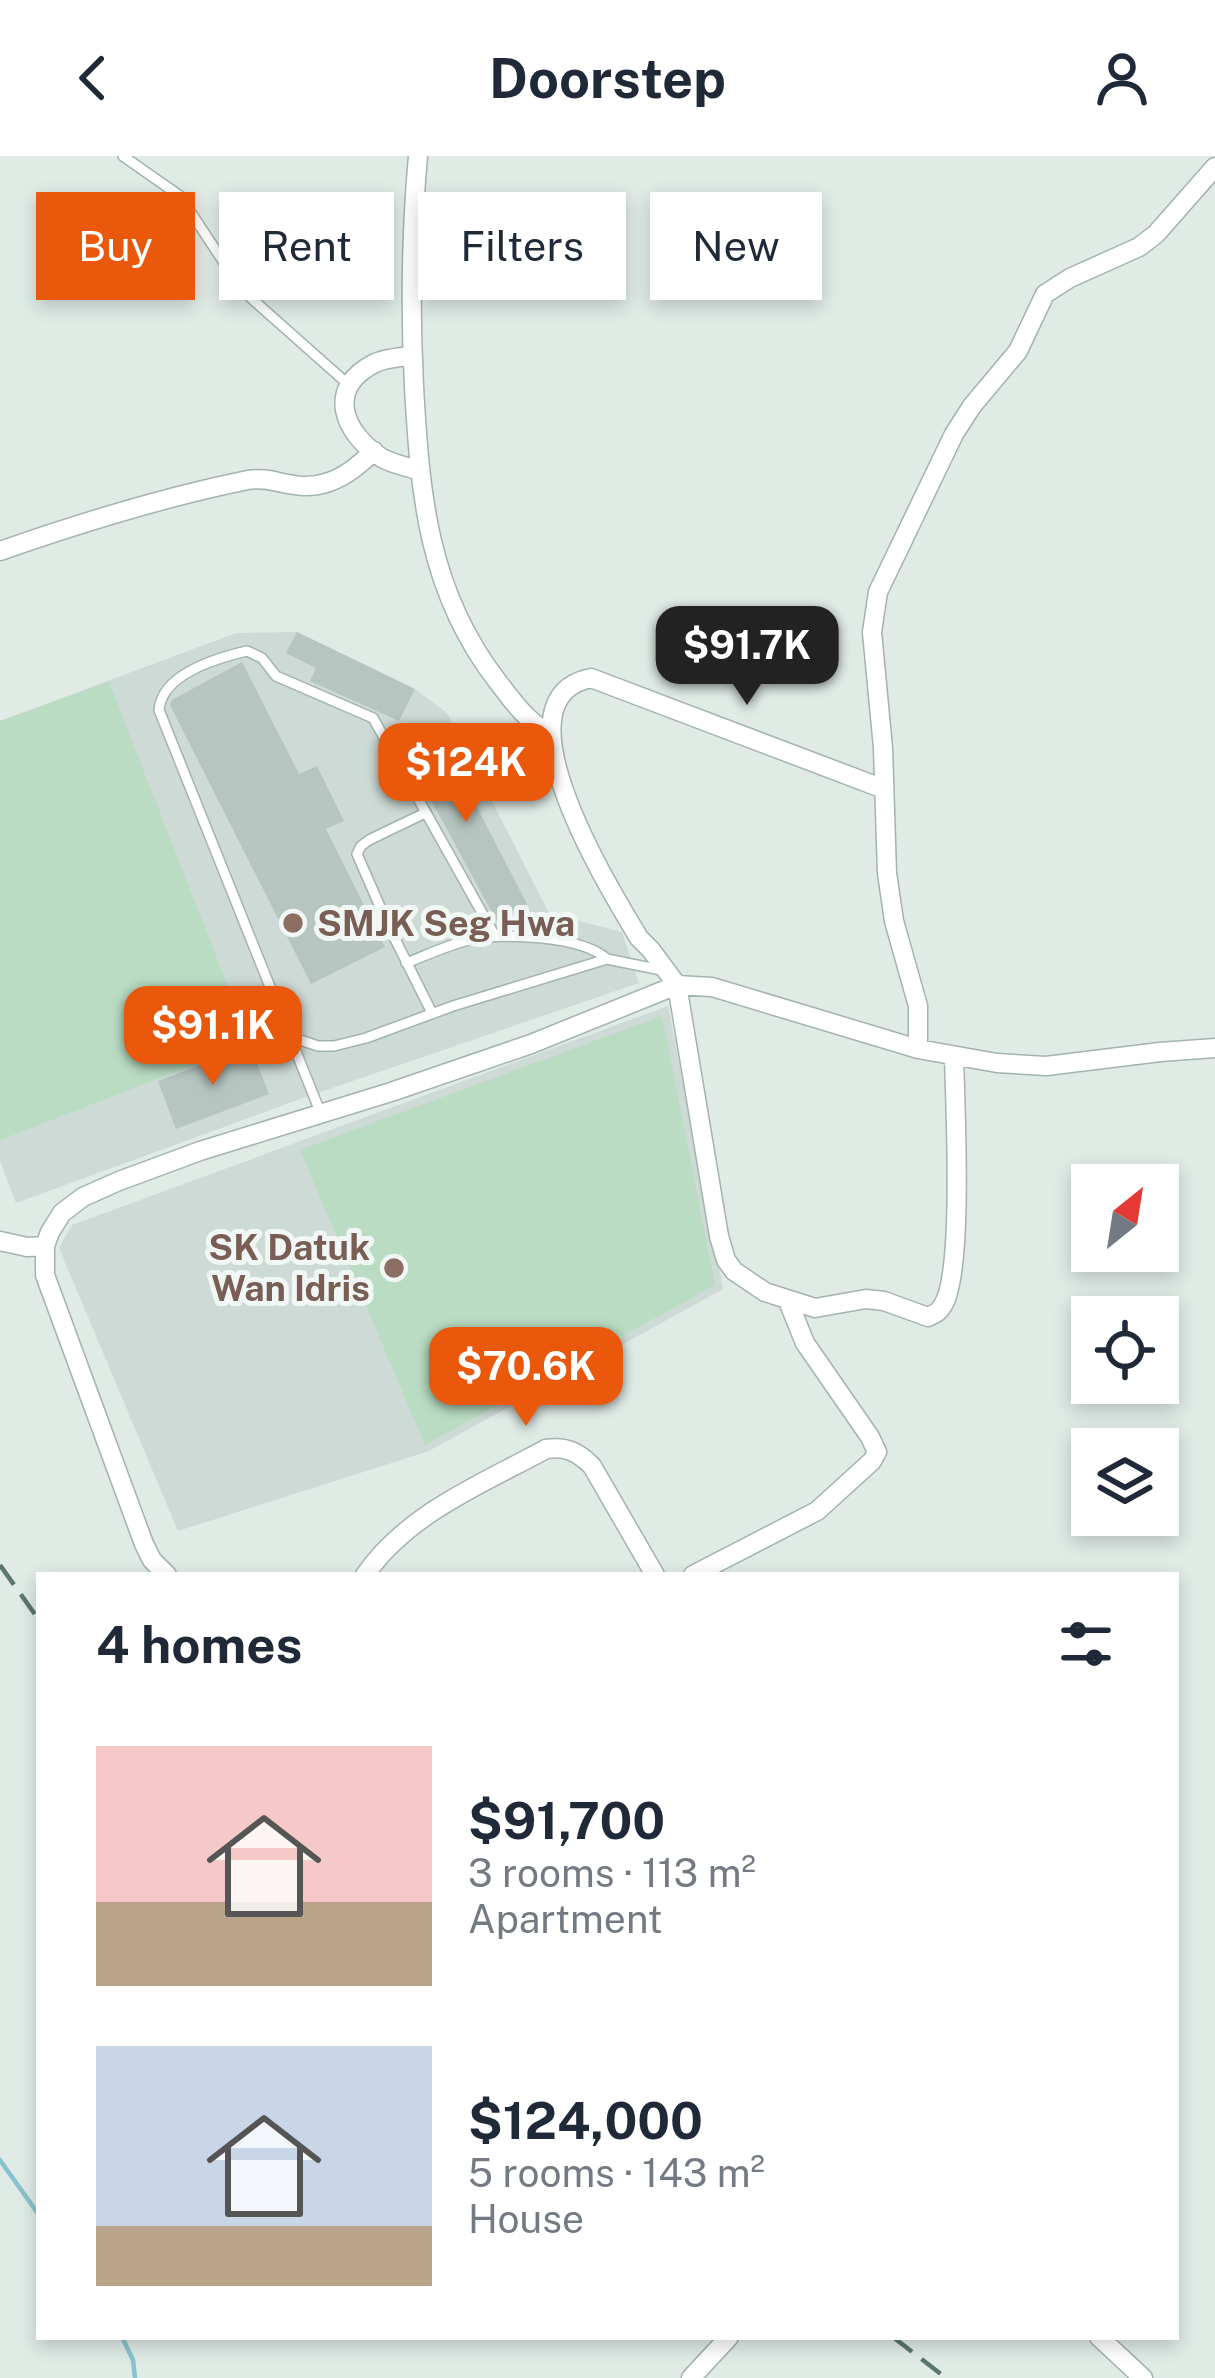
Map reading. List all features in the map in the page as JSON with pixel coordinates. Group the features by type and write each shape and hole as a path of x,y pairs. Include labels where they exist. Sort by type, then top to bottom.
{"street":[{"path":"416,158 410,314 418,470 425,515 444,586 480,659 524,715 549,734"},
{"path":"918,1048 918,1006 894,921 887,873 884,748 872,632 883,581 954,434 1018,351 1045,294 1139,247 1215,167"},
{"path":"412,356 372,364 342,399 345,417 362,440 384,459 418,470"},
{"path":"0,551 254,478 304,487 330,482 355,469 374,451"},
{"path":"884,789 591,678 575,681 556,701 549,734 578,827 639,938 672,978 719,1236 726,1260 746,1281 788,1301 826,1307 866,1299 928,1317 942,1306 949,1291 955,1218 954,1056"},
{"path":"163,1572 144,1544 45,1275 50,1232 62,1214 83,1197 200,1151 531,1044 672,978 918,1048 997,1063 1046,1066 1215,1048"},
{"path":"0,1240 45,1246"},
{"path":"698,1572 818,1511 877,1452 806,1343 788,1301"},
{"path":"367,1572 385,1548 416,1522 546,1449 558,1447 592,1466 653,1572"},
{"path":"692,2378 726,2340"},
{"path":"1102,2340 1143,2378"}],"lane":[{"path":"123,156 180,196 242,290 350,385"},
{"path":"321,1114 159,710 169,686 191,672 247,651 262,658 276,676 373,718 495,936"},
{"path":"425,813 369,840 358,854 432,1013"},
{"path":"406,963 471,939 495,936 578,943 608,959 672,978"},
{"path":"288,1036 334,1046 608,959"}],"shaded area":[{"name":"SMJK Seg Hwa","path":"297,632 415,689 447,713 549,913 622,932 639,983 16,1203 0,1161 0,721 236,633"},
{"name":"SK Datuk Wan Idris","path":"668,1006 723,1289 429,1451 178,1531 59,1248 72,1225"}],"green space":[{"path":"109,682 250,1043 0,1140 0,721"},
{"path":"662,1016 715,1285 425,1445 300,1150"}],"building":[{"path":"297,632 415,689 399,721 310,681 316,668 286,653"},
{"path":"242,662 299,774 317,766 344,821 326,829 385,947 311,984 170,705"},
{"path":"438,732 527,904 496,920 404,750"},
{"path":"250,1046 269,1094 176,1129 158,1081"}],"waterway":[{"path":"0,2160 36,2211"},
{"path":"123,2340 135,2378"}],"railway":[{"path":"0,1565 36,1616"},
{"path":"897,2340 946,2378"}],"place":[{"name":"SMJK Seg Hwa","path":"293,923"},
{"name":"SK Datuk Wan Idris","path":"394,1268"}]}
